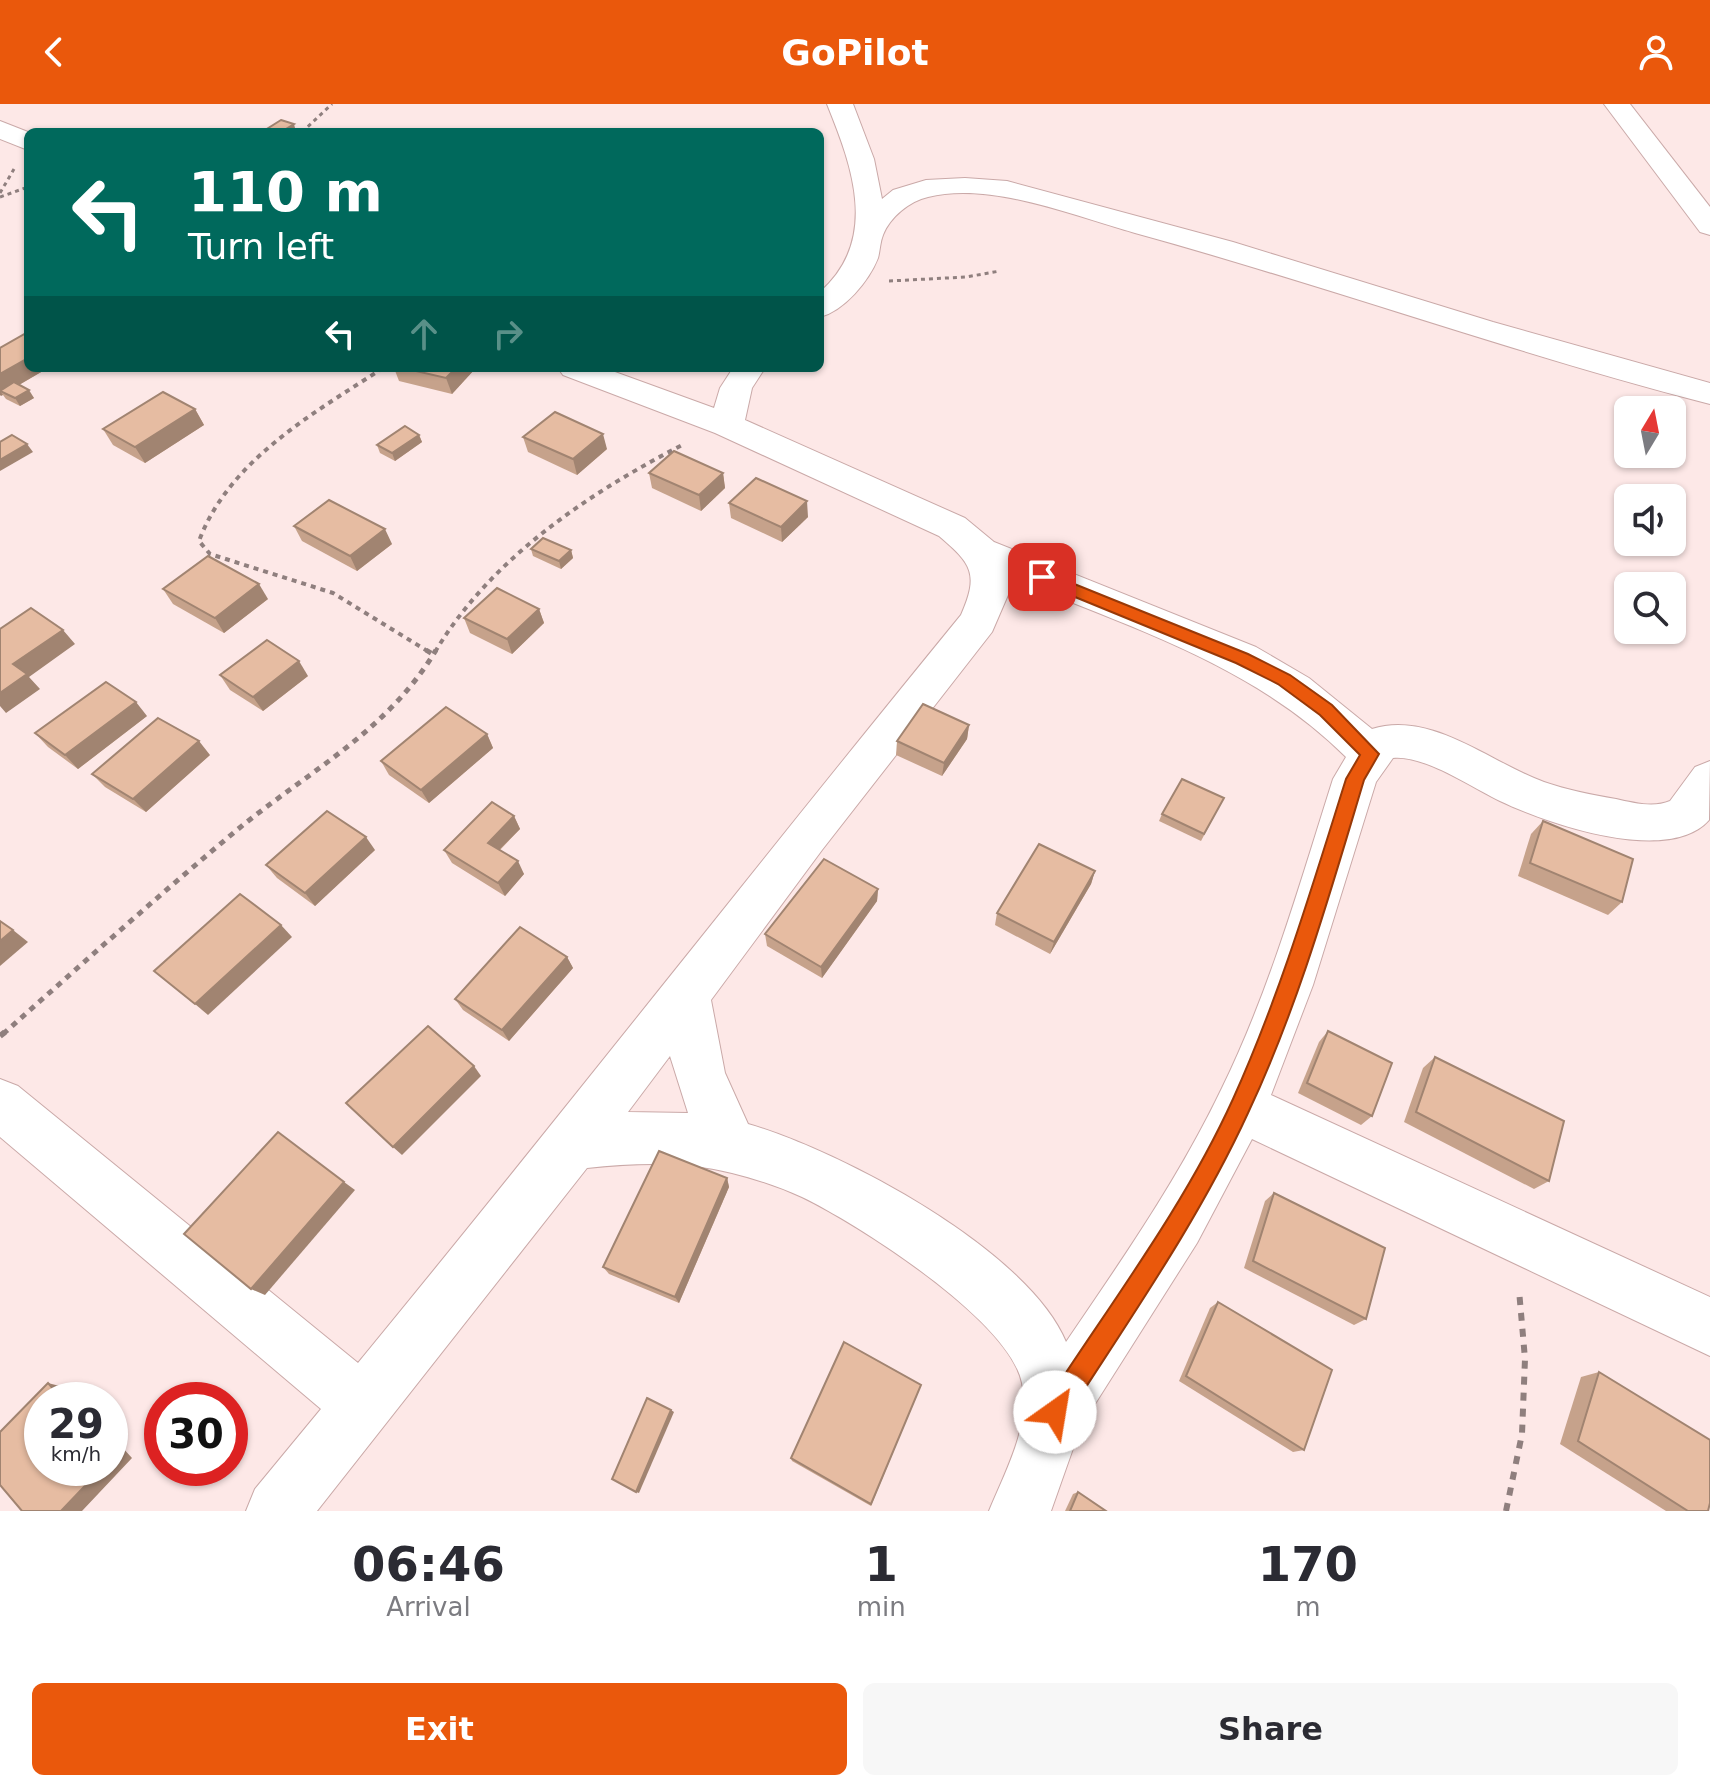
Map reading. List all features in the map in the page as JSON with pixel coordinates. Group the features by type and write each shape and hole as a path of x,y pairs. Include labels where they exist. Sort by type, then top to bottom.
{"street":[{"path":"824,304 848,282 863,259 869,234 868,202 861,169 840,104"},
{"path":"1617,104 1710,226"},
{"path":"0,129 24,140"},
{"path":"869,234 885,211 903,196 926,188 965,186 1007,189 1223,248 1482,329 1710,394"},
{"path":"585,372 727,425 952,527 981,551 1242,658 1284,680 1326,710 1370,754"},
{"path":"727,425 736,388 746,372"},
{"path":"277,1511 573,1143 806,837 978,622 992,588 981,551"},
{"path":"1020,1511 1055,1412 1193,1198 1240,1107 1300,957 1355,779 1370,754 1383,743 1398,740 1423,746 1529,795 1586,812 1637,822 1667,822 1687,813 1710,779"},
{"path":"686,994 694,1059 710,1107 731,1146"},
{"path":"0,1104 362,1405"},
{"path":"1240,1107 1710,1327"},
{"path":"573,1143 680,1137 731,1146 822,1178 924,1238 988,1291 1027,1332 1042,1354 1052,1380 1055,1412"}],"path":[{"path":"306,128 332,104"},
{"path":"0,197 24,188"},
{"path":"848,282 966,277 1000,271"},
{"path":"377,372 309,415 265,453 225,494 203,523 199,541 210,554 333,593 434,655"},
{"path":"0,1036 277,797 368,730 401,700 461,612 497,572 555,526 637,469 727,425"},
{"path":"1506,1511 1522,1434 1525,1359 1515,1235"}],"building":[{"path":"281,120 294,124 288,128 268,128"},
{"path":"24,334 24,360 0,374 0,348"},
{"path":"420,372 452,372 446,378"},
{"path":"14,382 29,390 15,398 0,391"},
{"path":"163,392 195,409 135,447 103,429"},
{"path":"555,412 603,434 573,459 523,437"},
{"path":"405,426 419,435 392,453 377,445"},
{"path":"12,435 27,444 0,460 0,442"},
{"path":"674,451 723,473 699,495 649,473"},
{"path":"756,478 807,501 781,527 729,503"},
{"path":"329,500 385,529 350,556 294,526"},
{"path":"543,538 571,550 559,561 531,549"},
{"path":"208,556 259,584 215,618 163,589"},
{"path":"497,588 539,609 507,639 464,618"},
{"path":"31,608 63,630 13,664 27,674 0,693 0,629"},
{"path":"267,640 299,661 253,697 220,675"},
{"path":"106,682 136,702 65,755 35,733"},
{"path":"923,704 969,725 944,763 897,741"},
{"path":"446,707 487,734 421,790 381,761"},
{"path":"158,718 199,741 133,799 92,774"},
{"path":"1182,779 1224,798 1204,834 1162,814"},
{"path":"492,802 514,816 488,843 518,861 498,883 444,850"},
{"path":"327,811 366,837 305,893 266,865"},
{"path":"1543,821 1633,859 1622,902 1530,863"},
{"path":"1039,844 1095,871 1054,942 997,913"},
{"path":"824,859 878,889 821,967 765,934"},
{"path":"240,894 281,925 195,1004 154,971"},
{"path":"0,921 13,930 0,941"},
{"path":"520,927 567,957 502,1030 455,999"},
{"path":"428,1026 474,1066 393,1147 346,1103"},
{"path":"1328,1031 1392,1063 1372,1116 1307,1083"},
{"path":"1435,1057 1564,1121 1549,1181 1416,1112"},
{"path":"278,1132 344,1182 251,1289 184,1234"},
{"path":"659,1151 727,1178 675,1297 603,1267"},
{"path":"1274,1193 1385,1248 1366,1319 1253,1261"},
{"path":"1218,1302 1332,1370 1304,1450 1186,1376"},
{"path":"844,1342 921,1385 871,1504 791,1458"},
{"path":"1599,1372 1710,1440 1708,1511 1688,1511 1578,1441"},
{"path":"647,1398 671,1410 636,1492 612,1479"},
{"path":"24,1408 24,1486 85,1486 61,1511 22,1511 0,1485 0,1432"},
{"path":"1078,1492 1106,1511 1070,1511"}],"route":[{"path":"1042,577 1242,658 1284,680 1326,710 1370,754 1355,779 1300,957 1240,1107 1193,1198 1055,1412"}]}
